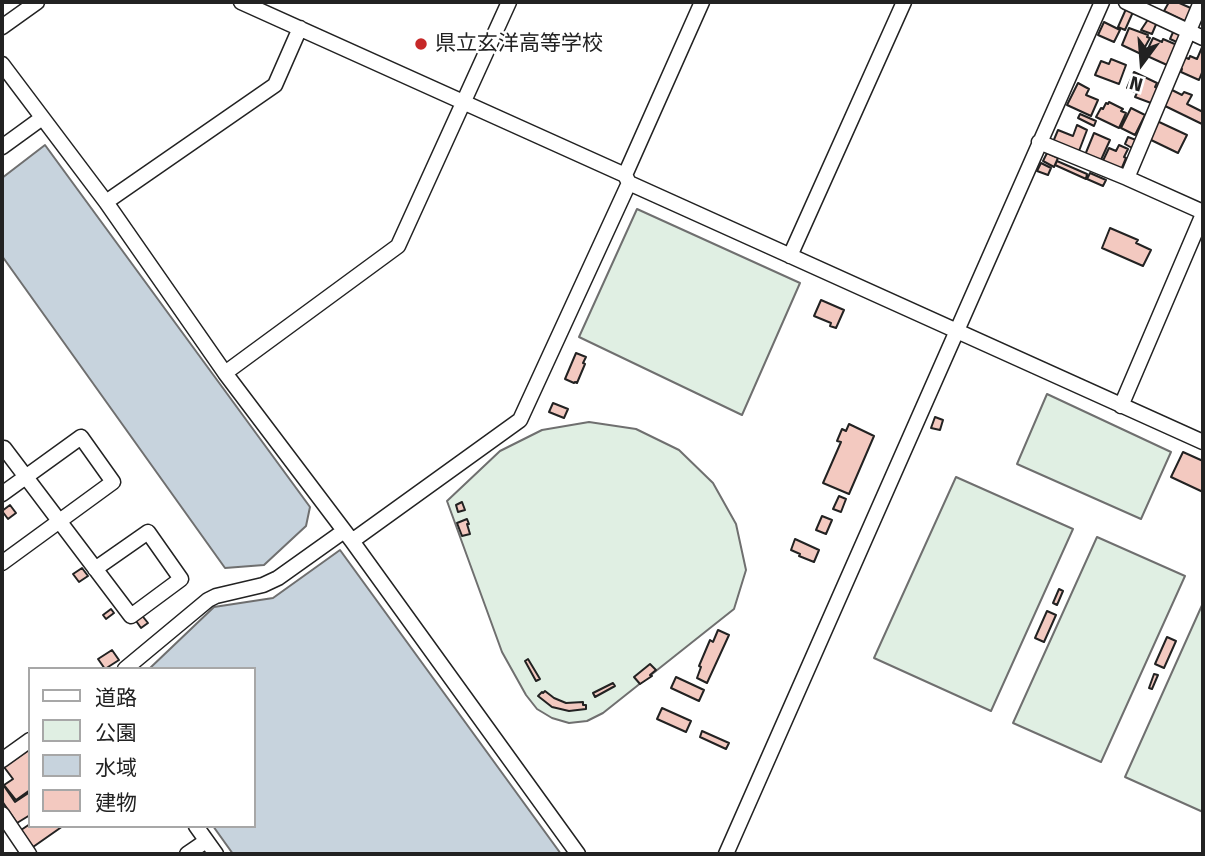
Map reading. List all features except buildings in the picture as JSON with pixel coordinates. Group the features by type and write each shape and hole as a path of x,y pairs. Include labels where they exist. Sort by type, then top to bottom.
{"street":[{"path":"2,27 37,2"},
{"path":"241,2 464,102 790,256 1203,442"},
{"path":"225,373 398,246 509,2"},
{"path":"127,667 208,600 263,585 278,578 348,536 520,420 702,2"},
{"path":"790,256 904,2"},
{"path":"726,854 1102,2"},
{"path":"1126,2 1203,38"},
{"path":"1127,178 1201,2"},
{"path":"106,202 275,85 300,28"},
{"path":"2,64 106,202 225,373 348,536 578,854"},
{"path":"2,147 42,118"},
{"path":"1039,142 1203,213 1121,406"},
{"path":"2,494 81,437 113,482 2,563"},
{"path":"2,448 4,447 25,476 131,617 181,579 148,531 95,569"},
{"path":"2,760 28,741"},
{"path":"2,814 29,854"},
{"path":"197,828 216,854"},
{"path":"187,854 206,841"}],"green space":[{"path":"637,209 800,283 742,415 579,337"},
{"path":"1047,394 1171,452 1141,519 1017,464"},
{"path":"589,422 636,429 679,450 713,483 736,524 746,570 734,609 603,713 587,721 569,723 552,718 537,709 502,652 447,501 500,451 542,430"},
{"path":"956,477 1073,529 991,711 874,658"},
{"path":"1097,537 1185,576 1101,762 1013,723"},
{"path":"1203,603 1203,812 1125,777"}],"water":[{"path":"45,145 310,507 306,526 264,565 225,568 2,256 2,178"},
{"path":"340,550 561,854 233,854 214,828 256,828 256,667 151,667 214,607 273,598"}],"place":[{"name":"県立玄洋高等学校","path":"421,44"}]}
